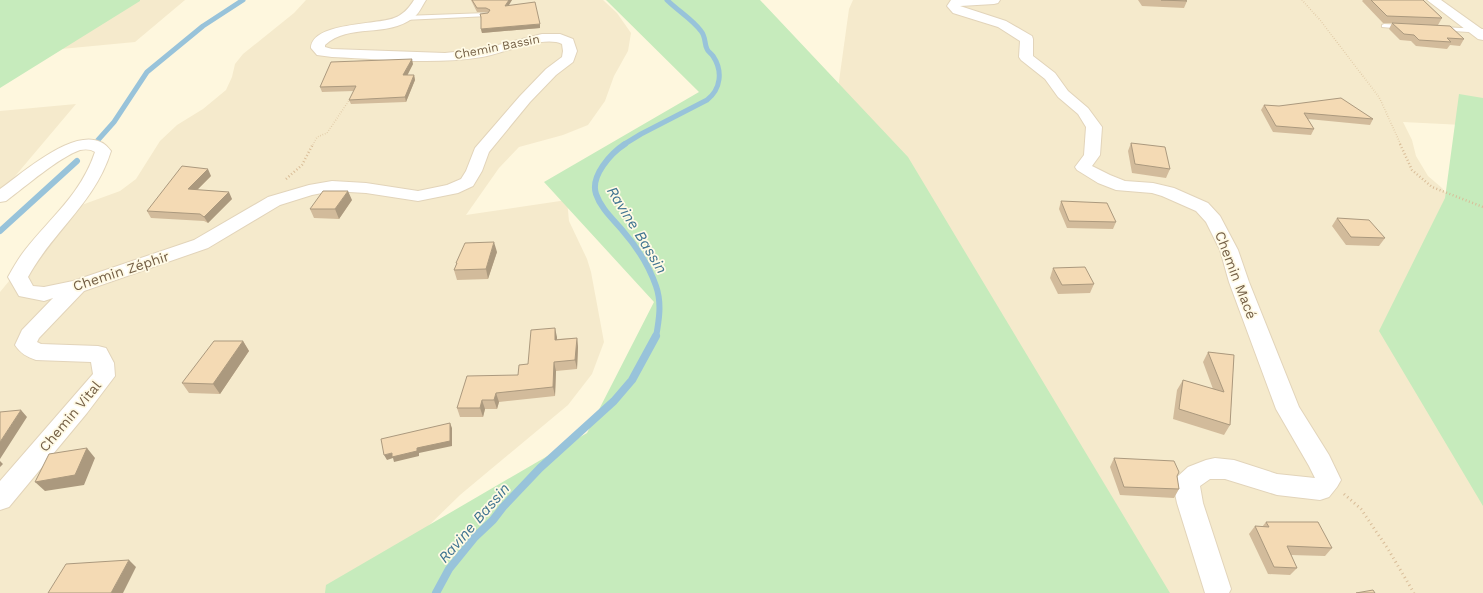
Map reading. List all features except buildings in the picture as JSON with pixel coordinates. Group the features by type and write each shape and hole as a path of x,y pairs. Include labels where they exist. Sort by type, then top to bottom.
{"street":[{"name":"Chemin Bassin","path":"420,0 410,14 404,18 389,24 333,33 325,36 318,44 318,48 322,52 332,53 445,57 482,52 542,38 560,38 568,42 570,51 568,58 551,72 525,99 481,151 477,162"},
{"name":"Chemin Macé","path":"994,0 955,3 953,6 957,10 1002,24 1027,39 1026,57 1050,76 1063,94 1083,111 1094,127 1092,155 1083,168 1122,186 1153,188 1168,192 1202,207 1214,220 1229,250 1288,409 1320,462 1328,480"},
{"path":"1433,0 1481,33"},
{"name":"Chemin Zéphir","path":"0,197 61,153 79,145 95,145 102,151 101,160 87,185 56,227 30,256 18,276 26,291 44,294 77,286 201,244 271,203 291,195 332,186 366,188 418,196 435,193 452,189 467,182 474,171 477,162"},
{"name":"Chemin Vital","path":"0,499 104,376 103,363 98,354 36,352 26,344 30,335 77,286"},
{"path":"1217,588 1186,484 1197,474 1213,467 1233,470 1270,483 1298,489 1320,489 1328,480"}],"lane":[{"path":"404,18 487,15"},
{"path":"1384,26 1414,28"},
{"path":"1437,29 1481,33"}],"path":[{"path":"1302,0 1320,20 1379,97 1412,170 1432,187 1483,208"},
{"path":"271,203 271,192 302,165 317,137 327,133 354,94"},
{"path":"1328,480 1361,510 1388,549 1414,593"}],"shaded area":[{"path":"40,0 185,0 135,42 19,53 0,29"},
{"path":"306,0 603,0 617,13 631,33 628,51 614,76 605,101 588,125 563,135 519,147 499,168 466,215 567,200 569,221 587,259 591,272 604,342 592,374 568,405 460,495 423,531 386,593 0,593 0,292 68,210 120,191 136,179 160,141 177,125 203,109 226,90 232,77 235,64 243,54 294,13"},
{"path":"853,0 1483,0 1483,126 1403,122 1412,140 1416,156 1428,176 1442,188 1483,244 1483,593 732,593 831,139 849,9"},
{"path":"76,104 0,194 0,111"}],"green space":[{"path":"0,0 140,0 140,1 0,88"},
{"path":"606,0 760,0 908,157 1170,593 325,593 326,585 587,433 654,302 544,182 699,92"},
{"path":"1459,94 1483,98 1483,506 1379,331 1445,198"}],"waterway":[{"path":"98,140 114,122 147,72 203,26 243,0"},
{"name":"Ravine Bassin","path":"623,145 707,100 712,96 718,85 718,68 713,56 707,50 703,33 667,0"},
{"name":"Ravine Bassin","path":"625,144 619,148 603,166 596,180 596,194 604,209 638,250 656,286 659,299 659,318 656,337"},
{"path":"0,231 77,161"},
{"name":"Ravine Bassin","path":"436,593 449,569 475,537 493,520 503,507 540,468 614,401 632,380 656,336"}]}
